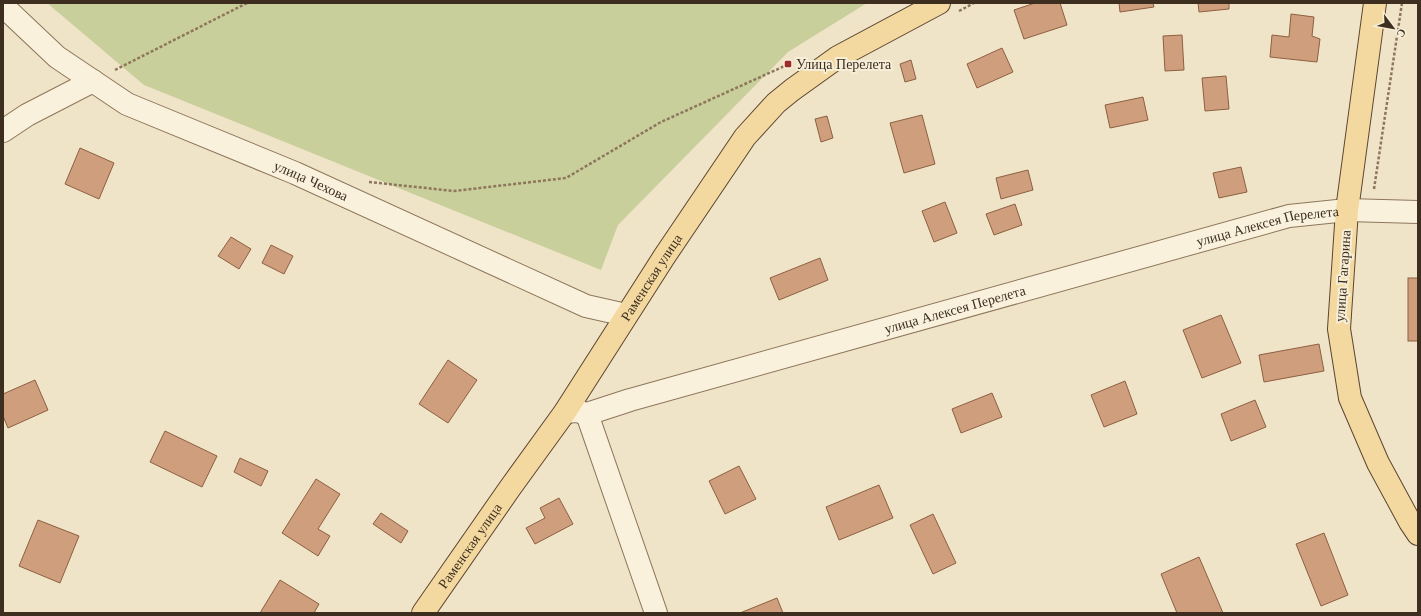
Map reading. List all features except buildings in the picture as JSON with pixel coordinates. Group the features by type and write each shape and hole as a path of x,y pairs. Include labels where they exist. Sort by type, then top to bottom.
{"main road":[{"name":"Раменская улица","path":"424,613 510,488 565,412 626,315 744,137 776,103 838,57 939,3"},
{"name":"улица Гагарина","path":"1375,3 1347,210 1339,329 1350,398 1378,463 1418,534"}],"street":[{"name":"улица Чехова","path":"3,6 57,57 127,104 295,173 586,306 626,315"},
{"path":"3,131 56,95 93,81"},
{"name":"улица Алексея Перелета","path":"565,412 577,411 587,414 630,400 1289,216 1347,210 1418,212"},
{"path":"587,414 656,613"}],"path":[{"path":"93,81 247,3"},
{"path":"1371,211 1402,3"},
{"path":"363,181 454,191 566,178 661,122 788,64"}],"green space":[{"path":"47,3 867,3 788,52 618,225 601,270 144,85"}],"place":[{"name":"Улица Перелета","path":"788,64"}]}
